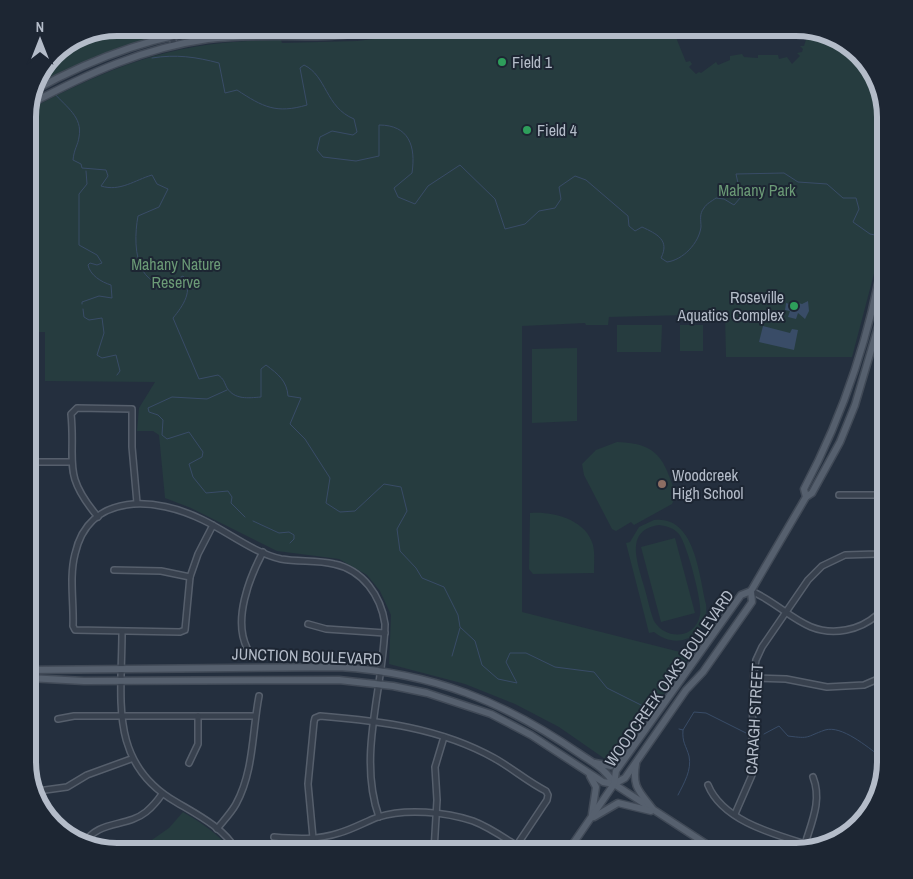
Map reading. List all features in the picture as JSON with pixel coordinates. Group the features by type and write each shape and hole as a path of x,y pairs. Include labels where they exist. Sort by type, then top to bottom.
{"main road":[{"path":"42,87 117,52 169,36"},
{"path":"38,99 114,63 174,45 223,38 339,36"},
{"name":"WOODCREEK OAKS BOULEVARD","path":"806,497 804,489 833,428 866,331 877,283"},
{"path":"866,331 877,334"},
{"name":"WOODCREEK OAKS BOULEVARD","path":"574,843 614,784 616,772 741,596 751,591 806,497 812,494 840,442 865,376 877,334"},
{"name":"WOODCREEK OAKS BOULEVARD","path":"614,784 625,778 686,690 703,672 752,602 751,591"},
{"name":"JUNCTION BOULEVARD","path":"36,670 313,666 380,670 421,678 472,694 562,741 609,774 614,784"},
{"name":"JUNCTION BOULEVARD","path":"36,678 122,681 316,679 379,683 427,692 491,714 531,735 603,782 614,784 703,843"},
{"path":"592,762 615,765 628,755"},
{"path":"636,762 635,785 656,813"},
{"path":"588,773 596,787 591,819"},
{"path":"591,819 618,803 656,813"}],"street":[{"path":"172,36 174,45"},
{"path":"98,517 76,486 71,462 73,410 132,409 132,447 137,503"},
{"path":"36,462 71,462"},
{"path":"839,495 877,495"},
{"path":"214,525 198,554 190,577 185,630 80,632 73,626 75,553 82,534 98,517 118,506 137,503 172,507 214,525 263,552 280,558 336,564 356,574 367,583 377,597 384,616 385,633 371,746 373,794 378,817"},
{"path":"247,648 243,633 245,595 250,579 263,552"},
{"name":"CARAGH STREET","path":"735,814 752,775 753,678 759,651 812,575 827,562 845,555 877,552"},
{"path":"114,570 161,571 190,577"},
{"path":"751,591 811,628 832,631 854,628 877,615"},
{"path":"308,624 326,629 385,633"},
{"path":"122,632 122,716 125,740 132,758 145,778 162,794 218,829 230,843"},
{"path":"753,678 786,678 827,687 864,685 877,680"},
{"path":"218,829 237,803 251,761 255,716 259,696"},
{"path":"58,719 74,716 255,716"},
{"path":"188,763 198,744 198,716"},
{"path":"313,838 308,779 315,718 374,720 410,727 444,737 493,757 548,795 519,843"},
{"path":"434,843 435,767 444,737"},
{"path":"41,791 66,787 87,775 132,758"},
{"path":"806,842 817,803 816,786 813,777"},
{"path":"708,785 718,803 735,814 801,842"},
{"path":"88,837 102,826 125,822 146,812 162,794"},
{"path":"274,837 313,838 337,834 378,817 403,813 436,815 474,822 512,843"}],"green space":[{"path":"117,36 161,36 42,86 56,65 65,65 65,56 72,50 86,42"},
{"path":"398,36 676,36 686,62 690,61 692,64 689,67 696,74 701,73 716,62 718,65 730,60 730,56 742,54 744,57 758,58 758,55 778,55 779,59 787,57 792,64 800,56 797,53 802,52 803,49 800,46 804,46 807,37 832,45 845,53 857,64 871,86 877,117 877,256 875,270 852,357 726,357 725,314 609,317 608,325 586,325 585,323 522,326 522,612 692,655 673,675 668,689 626,740 615,757 605,759 559,727 515,704 465,684 389,664 391,615 380,591 367,575 339,559 277,551 191,508 165,498 159,435 153,431 137,431 139,408 155,382 45,381 45,332 36,332 37,105 120,67 179,50 211,44 244,41 281,40 282,43 357,41"},
{"path":"617,325 662,325 661,352 617,352"},
{"path":"680,325 703,325 703,351 680,351"},
{"path":"577,348 577,421 532,423 532,349"},
{"path":"617,442 642,446 658,456 668,472 676,495 672,504 634,525 631,522 616,531 612,529 584,475 582,464 596,450"},
{"path":"530,513 558,515 576,523 583,529 593,545 594,573 533,574 529,569"},
{"path":"654,520 668,521 678,527 687,537 693,549 706,604 706,615 698,632 690,637 682,640 673,640 663,638 654,632 649,633 626,543 630,542 639,527","holes":["659,525 675,530 679,534 690,561 697,587 700,615 697,623 686,633 672,634 665,632 654,621 636,556 637,539 641,533 648,528"]},
{"path":"675,538 695,613 661,622 641,547"},
{"path":"183,812 197,820 225,843 149,843 169,828"}],"water":[{"path":"792,301 802,304 808,301 809,311 805,319 798,313 796,319 788,317 790,311 785,310 786,303 790,304 790,308"},
{"path":"763,326 790,333 792,329 798,330 794,350 759,342"}],"waterway":[{"path":"152,58 186,57 219,63 225,93 237,90 262,105 278,109 307,105 300,68 304,65 317,76 337,107 344,114 354,119 357,132 353,135 332,131 320,137 317,150 323,157 356,161 379,156 379,125 397,129 404,133 408,139 413,154 412,173 394,188 398,197 415,204 428,186 460,165 495,199 505,229 525,224 539,211 555,208 561,199 559,187 575,176 586,180 628,216 629,226 635,231 642,227 657,235 663,242 664,247 661,258 667,262 673,261 694,245 700,233 701,213 708,204 716,198 724,199 734,205 741,197 736,174 784,173 798,182 827,184 843,198 856,198 859,209 853,222 870,234 877,235"},
{"path":"55,94 73,113 80,130 73,160 81,164 82,168 106,170 108,176 101,186 115,188 152,175 157,184 168,189 159,207 138,216 136,229 138,258 147,277 157,285 166,285 183,276 186,281 186,298 173,318 199,379 218,375 234,395 251,398 261,397 261,369 266,365 278,375 286,386 288,396 301,398 290,424 305,439 330,478 326,503 340,512 355,511 384,484 401,487 407,511 397,529 400,551 416,568 422,578 444,587 458,615 460,627 475,641 482,665 498,679 517,683 506,662 510,653 526,653 555,667 594,672 607,688 651,710"},
{"path":"82,304 82,302 99,296 112,298 111,285 96,278 89,269 88,265 90,263 97,265 102,263 97,255 79,245 79,194 87,184 86,171"},
{"path":"83,309 84,317 89,320 102,318 104,333 97,355 102,358 116,355 120,371 117,375"},
{"path":"227,390 207,399 172,397 148,408 149,412 158,415 163,420 162,435 167,439 189,432 203,452 202,457 189,464 193,477 206,493 228,491 232,497 231,503 245,517"},
{"path":"253,521 279,533 289,532 294,535 294,539 290,543"},
{"path":"452,656 460,628"},
{"path":"679,729 683,730 694,712 706,713 746,733"},
{"path":"764,734 779,726 788,736 801,737 808,737 832,729 854,738 877,754"},
{"path":"678,795 687,776 690,761 683,730"}],"place":[{"name":"Field 1","path":"502,62"},
{"name":"Field 4","path":"527,130"},
{"name":"Roseville Aquatics Complex","path":"794,306"},
{"name":"Woodcreek High School","path":"662,484"}],"park label":[{"name":"Mahany Park","path":"757,190"},
{"name":"Mahany Nature Reserve","path":"176,273"}]}
